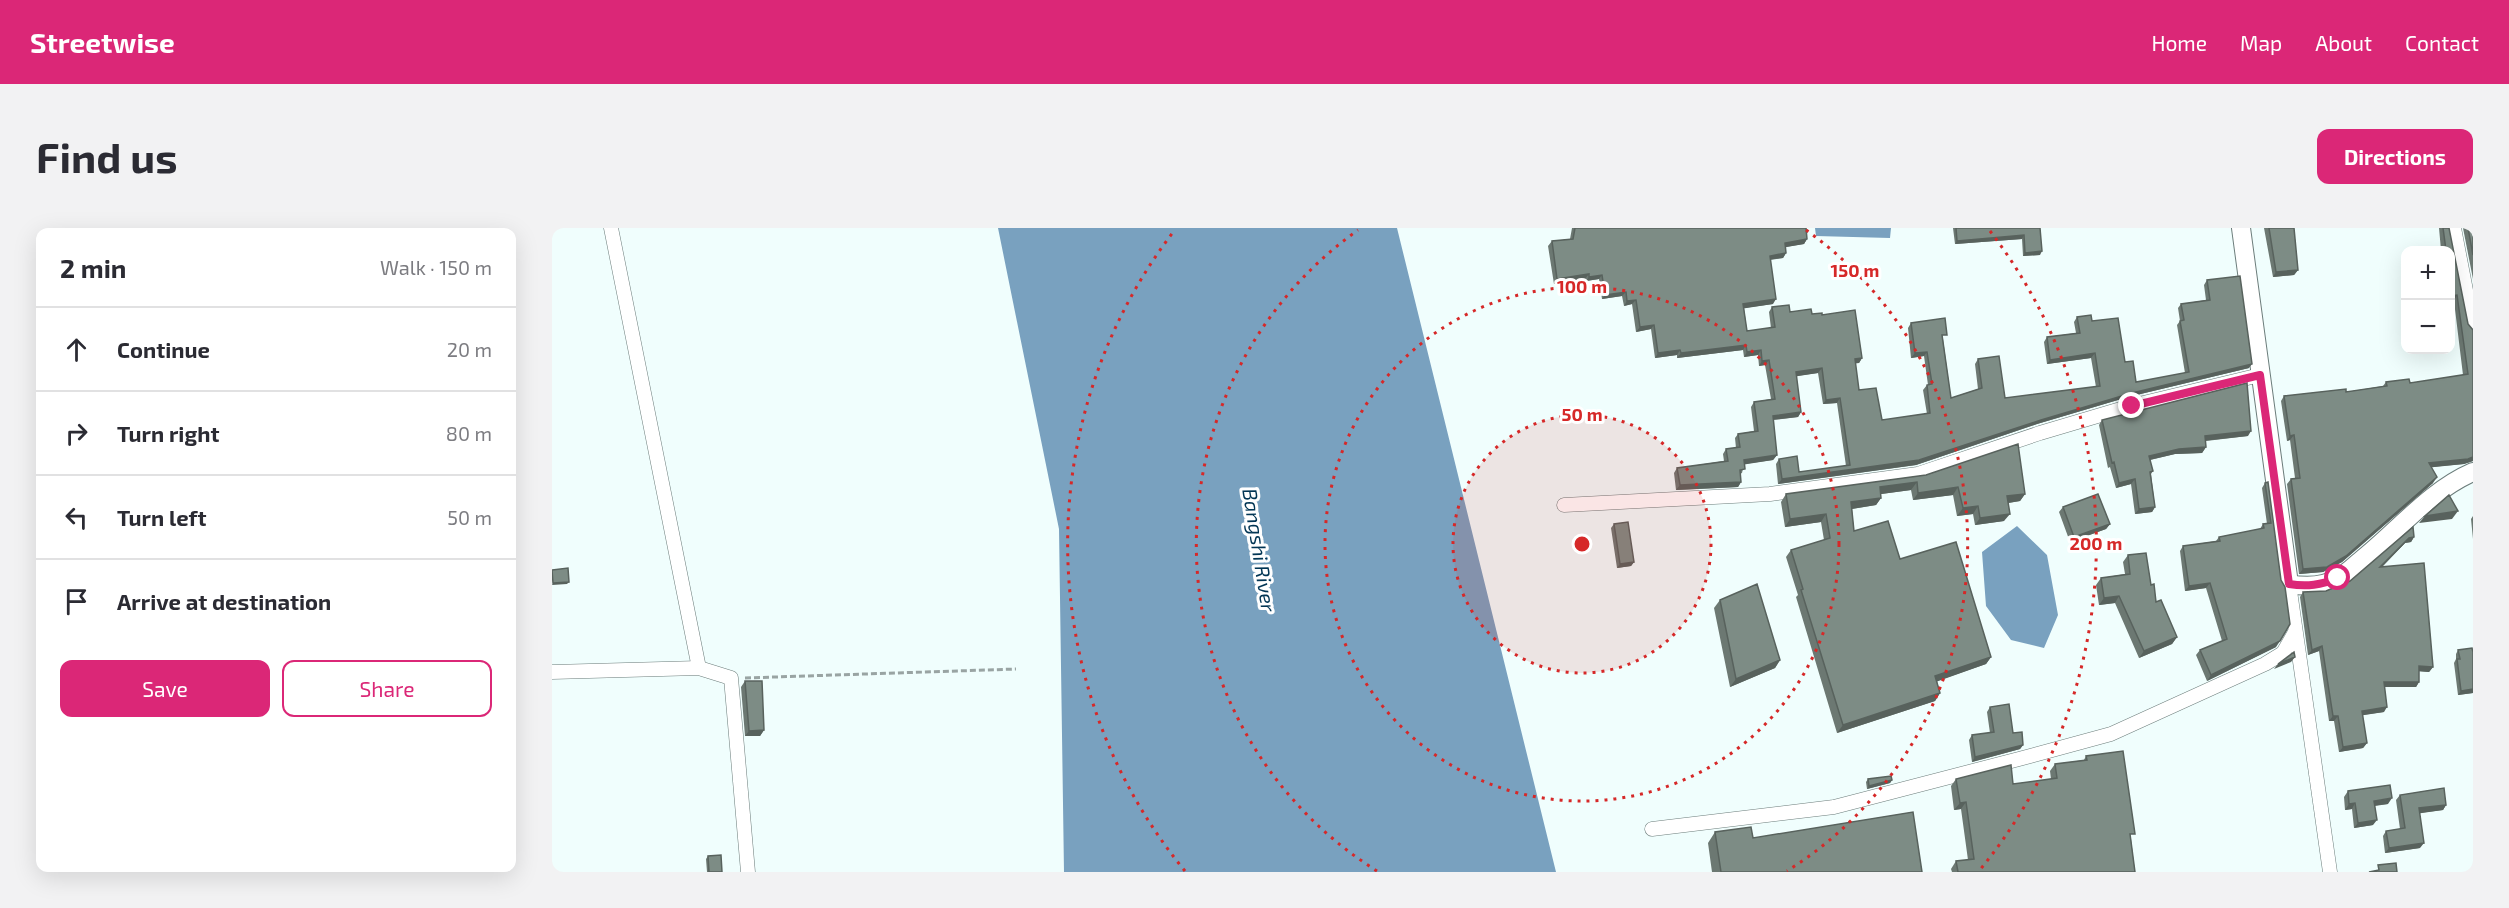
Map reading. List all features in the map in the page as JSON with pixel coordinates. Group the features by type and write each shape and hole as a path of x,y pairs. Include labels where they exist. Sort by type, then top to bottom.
{"street":[{"path":"611,228 699,668"},
{"path":"2241,228 2295,632 2330,872"},
{"path":"2454,228 2473,327"},
{"path":"1564,505 1770,494 1918,474 2040,433 2132,406 2260,375"},
{"path":"2289,584 2313,586 2338,578 2382,544 2428,501 2473,472"},
{"path":"1652,829 1834,807 2110,734 2265,664 2283,653 2295,632"},
{"path":"552,672 699,668 731,678 748,872"}],"path":[{"path":"731,678 1016,669"}],"water":[{"name":"Bangshi River","path":"998,228 1397,228 1556,872 1064,872 1059,529"},
{"path":"1815,228 1891,228 1890,238 1816,236"},
{"path":"2017,526 2047,555 2058,615 2044,648 2011,640 1986,606 1982,552"}],"building":[{"path":"1575,228 1806,228 1807,239 1785,243 1786,253 1770,256 1776,299 1743,304 1747,331 1775,327 1772,307 1789,305 1790,312 1811,309 1812,314 1822,313 1822,315 1855,310 1862,358 1855,359 1859,390 1876,388 1882,420 1930,413 1927,385 1932,384 1927,352 1915,353 1911,323 1945,318 1947,335 1942,335 1951,398 1982,388 1978,359 1999,356 2005,398 2100,386 2095,353 2050,360 2047,337 2080,333 2077,317 2091,315 2092,321 2118,318 2125,362 2133,361 2136,382 2189,372 2180,321 2184,320 2181,304 2210,300 2207,280 2240,276 2252,364 2132,393 1919,460 1782,479 1779,459 1797,456 1799,472 1850,465 1840,398 1826,400 1822,368 1796,372 1801,412 1773,416 1777,455 1744,460 1745,469 1740,470 1741,482 1680,485 1677,468 1728,461 1726,449 1740,447 1738,434 1758,431 1754,402 1775,399 1769,360 1762,361 1761,350 1747,352 1746,345 1681,353 1680,350 1658,353 1654,325 1640,327 1636,300 1627,301 1626,292 1605,295 1602,275 1589,277 1589,274 1557,279 1552,241 1573,239"},
{"path":"1956,228 2040,228 2042,251 2025,253 2024,235 1957,241"},
{"path":"2269,228 2294,228 2298,270 2276,272"},
{"path":"2443,228 2449,228 2453,246 2445,246"},
{"path":"2468,228 2473,228 2473,255"},
{"path":"2455,258 2468,324 2473,330 2473,457 2429,463 2437,477 2346,556 2327,567 2303,569 2291,479 2300,478 2294,435 2290,436 2284,396 2346,389 2346,392 2387,386 2386,382 2409,379 2410,383 2468,374 2457,295 2455,295"},
{"path":"2247,383 2251,431 2205,436 2206,447 2179,449 2149,456 2153,471 2150,472 2155,507 2139,509 2135,479 2119,483 2102,420"},
{"path":"2018,444 2025,494 2007,496 2010,514 1980,518 1978,506 1963,508 1958,487 1918,493 1917,482 1880,487 1881,498 1851,502 1854,531 1888,521 1900,559 1956,542 1991,657 1935,676 1940,693 1843,725 1801,590 1803,589 1791,550 1830,538 1826,514 1790,519 1786,494 1926,475"},
{"path":"2268,482 2281,580 2285,587 2290,624 2280,641 2211,675 2200,650 2227,639 2210,583 2189,586 2183,546 2220,541 2219,537 2264,528 2263,524 2271,523 2265,483"},
{"path":"2098,494 2110,524 2074,537 2063,507"},
{"path":"2449,495 2458,511 2425,516"},
{"path":"1628,522 1634,562 1620,564 1614,524"},
{"path":"2413,527 2414,537 2409,538 2380,567 2424,563 2433,667 2419,666 2419,682 2384,682 2387,707 2362,711 2367,743 2343,747 2338,716 2333,716 2322,646 2312,650 2303,592 2326,591 2350,581"},
{"path":"2146,553 2156,602 2161,600 2177,637 2144,651 2119,596 2104,598 2101,578 2130,574 2128,555"},
{"path":"568,568 569,582 553,583 552,570"},
{"path":"1757,584 1780,660 1736,679 1720,600"},
{"path":"2472,648 2473,689 2461,691 2458,650"},
{"path":"2294,652 2295,657 2278,664"},
{"path":"745,681 762,681 764,730 749,731"},
{"path":"2009,704 2013,733 2022,732 2023,745 1975,757 1972,735 1994,732 1990,707"},
{"path":"2123,751 2135,834 2130,834 2135,872 1958,872 1956,861 1974,859 1966,802 1960,803 1956,779 2011,765 2013,784 2057,778 2055,764 2087,760 2086,756"},
{"path":"1891,776 1892,780 1869,786 1868,779"},
{"path":"2390,785 2392,798 2374,801 2377,820 2358,823 2355,803 2349,804 2348,791"},
{"path":"2444,788 2446,805 2419,808 2424,843 2389,848 2386,831 2405,828 2400,795"},
{"path":"1913,812 1922,872 1721,872 1715,832 1751,827 1753,838"},
{"path":"721,855 722,872 709,872 708,856"},
{"path":"2396,863 2397,872 2369,872 2379,870 2378,865"}],"route":[{"path":"2132,406 2260,375 2289,584 2303,587 2322,584 2338,578"}]}
